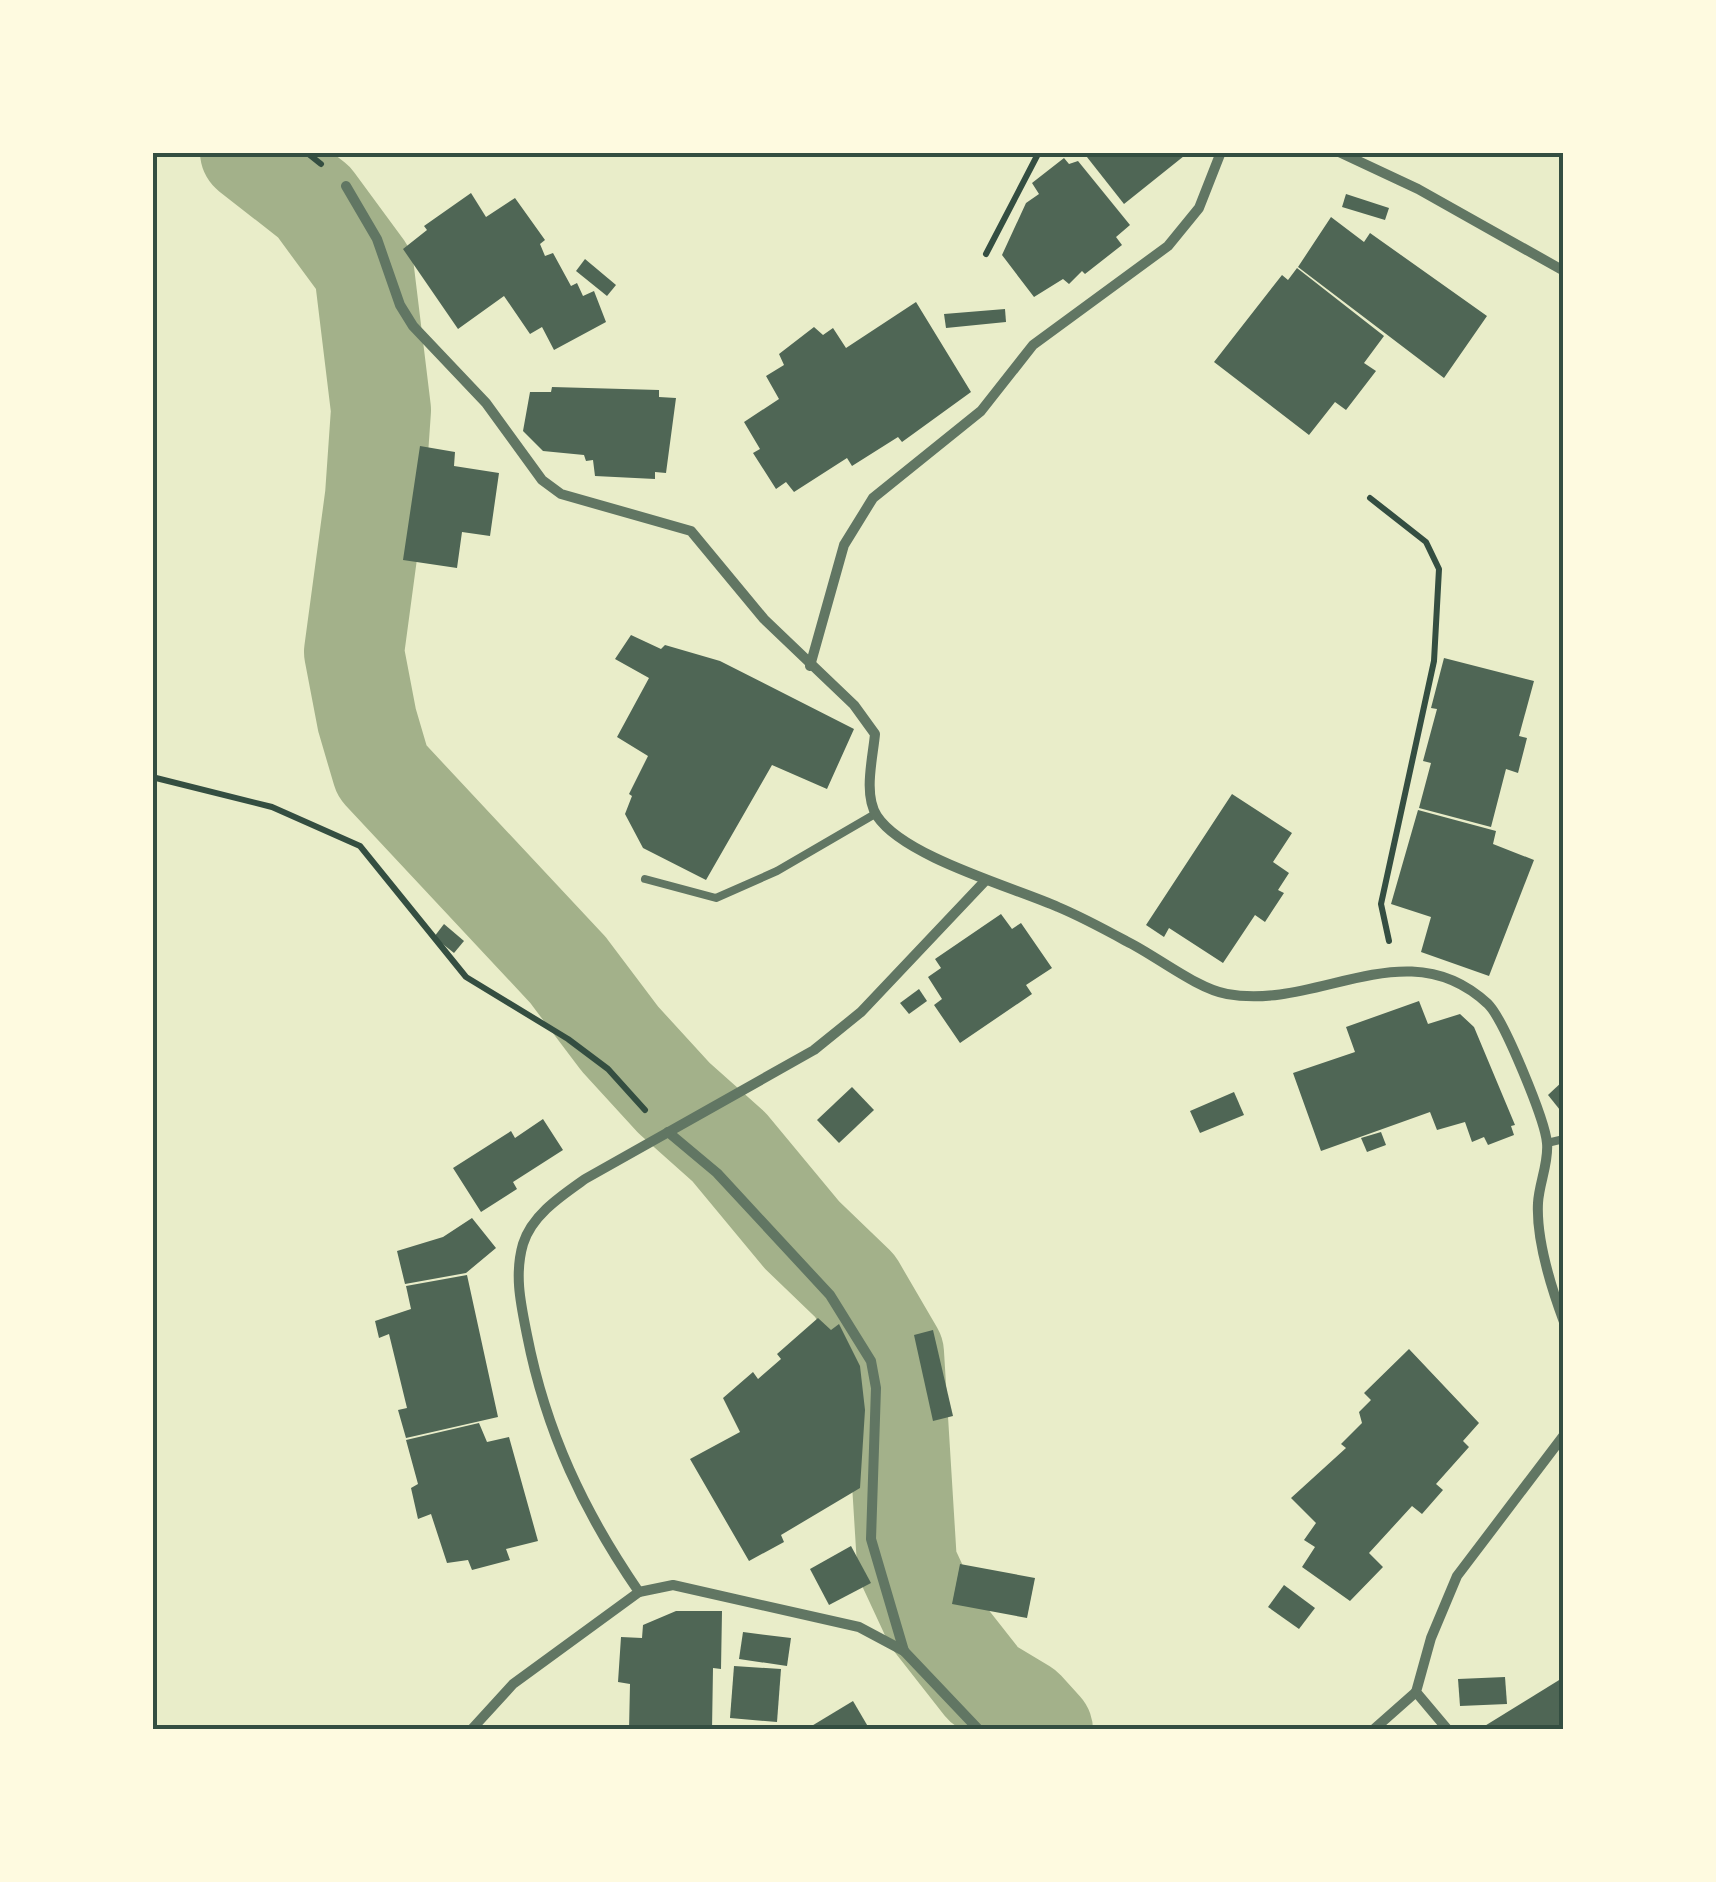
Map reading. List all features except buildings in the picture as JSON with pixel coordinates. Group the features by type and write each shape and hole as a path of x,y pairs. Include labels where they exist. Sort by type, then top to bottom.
{"street":[{"path":"810,666 844,545 873,498 981,412 1032,344 1168,246 1199,208 1221,152"},
{"path":"1340,152 1418,189 1564,270"},
{"path":"346,186 376,239 400,306 413,326 486,403 542,480 561,494 692,531 764,619 854,704 876,734 870,779 874,814 894,834 984,881 1058,906 1222,994 1264,998 1415,970 1460,981 1492,1008 1520,1064 1547,1143 1538,1206 1544,1250 1564,1322"},
{"path":"639,1592 598,1533 564,1464 532,1360 518,1273 532,1225 554,1201 814,1050 862,1012 984,881"},
{"path":"668,1132 717,1172 830,1295 851,1323 870,1361 876,1388 870,1539 904,1650"},
{"path":"1372,1730 1416,1692 1431,1638 1457,1576 1564,1435"},
{"path":"471,1730 513,1684 639,1592 673,1585 762,1602 859,1627 904,1650 979,1730"},
{"path":"1416,1692 1448,1730"}],"lane":[{"path":"645,879 716,898 777,871 874,814"},
{"path":"1547,1143 1564,1139"}],"path":[{"path":"986,254 1040,152"},
{"path":"1370,498 1426,542 1439,570 1434,661 1380,904 1395,972"},
{"path":"152,777 272,807 360,846 466,977 595,1059 668,1132"}],"waterway":[{"path":"250,152 314,202 364,270 381,410 375,496 354,652 382,771 568,970 620,1039 674,1098 729,1147 802,1235 855,1286 894,1353 907,1564 933,1620 984,1685 1024,1709 1043,1730"}]}
